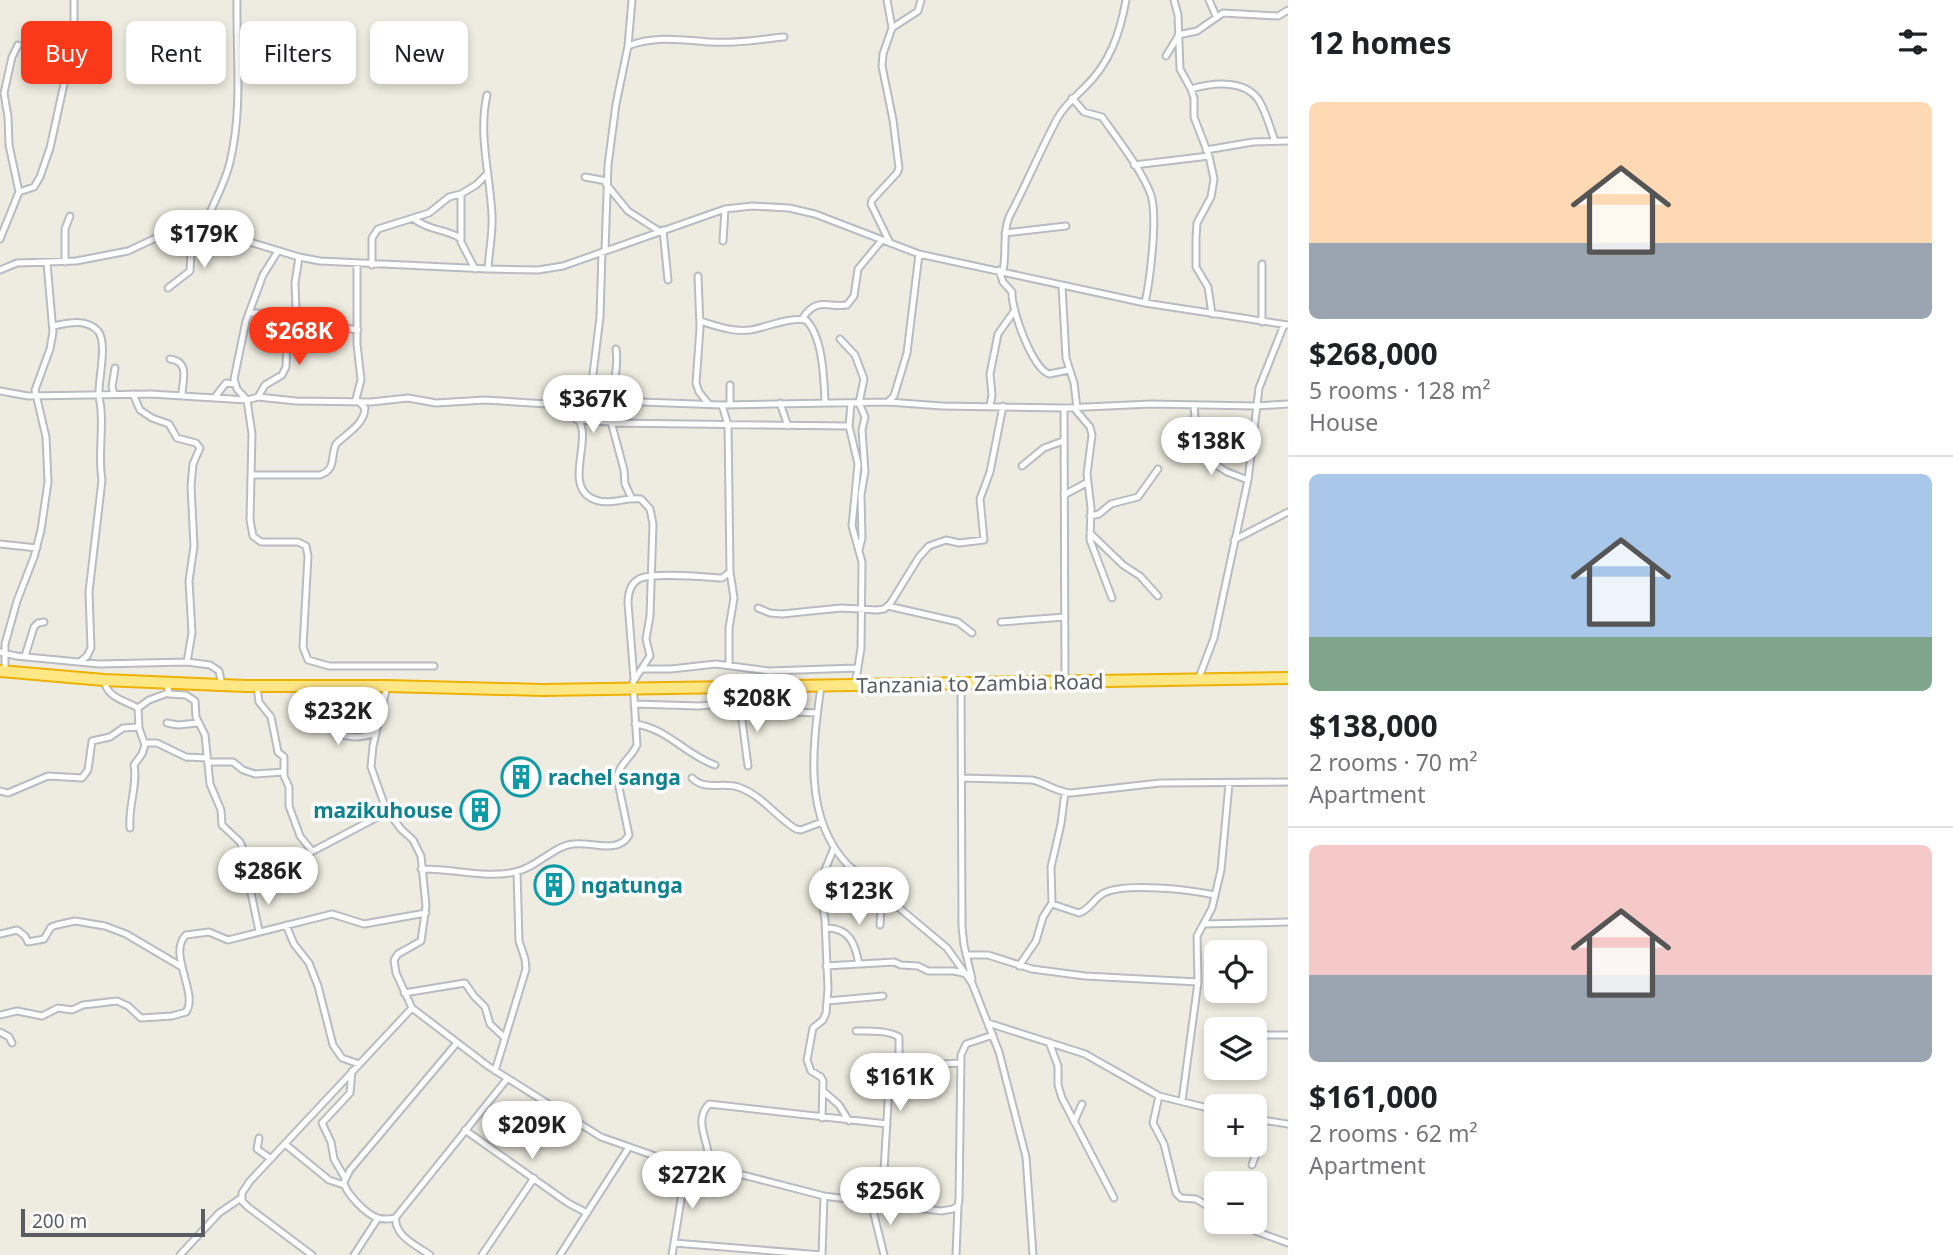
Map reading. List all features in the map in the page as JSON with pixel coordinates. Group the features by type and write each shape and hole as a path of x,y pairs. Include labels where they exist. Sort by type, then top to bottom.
{"highway":[{"name":"Tanzania to Zambia Road","path":"3,672 168,688 222,685 387,686 485,690 633,684 855,686 1288,678"}],"street":[{"path":"19,192 34,187 46,162 74,38 74,0"},
{"path":"168,288 190,271 191,253 227,174 232,153 239,86 237,0"},
{"path":"587,400 600,317 607,183 616,104 628,46 632,0"},
{"path":"887,0 892,29 883,54 882,66 899,168 871,204 890,243"},
{"path":"892,29 915,13 921,0"},
{"path":"1069,370 1049,374 1038,367 1014,310 1012,292 1003,282 1001,270 1006,252 1005,233 1009,217 1057,119 1107,59 1122,24 1126,0"},
{"path":"1174,0 1178,15 1180,69 1191,89 1194,117 1208,153 1214,188 1197,223 1196,247 1197,269 1208,287 1212,314"},
{"path":"1209,0 1216,16"},
{"path":"1166,56 1178,36 1197,32 1216,16 1230,12 1282,15 1288,10"},
{"path":"628,46 665,39 712,43 784,37"},
{"path":"0,239 19,192 10,154 4,93 11,60 18,45"},
{"path":"1191,89 1222,84 1251,92 1261,105 1275,141"},
{"path":"487,95 482,133 492,227 488,270"},
{"path":"1072,98 1084,112 1102,117 1150,192 1153,211 1151,265 1145,303"},
{"path":"1134,165 1208,153 1240,143 1288,141"},
{"path":"372,265 374,233 382,227 414,219 436,209 449,197 461,194 476,185 488,173"},
{"path":"585,177 607,183 628,211 661,230"},
{"path":"461,194 460,238 475,268"},
{"path":"0,270 17,264 65,262 128,251 175,229 202,227 299,257 357,264 488,270 556,268 725,209 759,206 803,211 919,254 1145,303 1286,325 1261,379 1248,480 1214,638 1198,680"},
{"path":"723,241 725,209"},
{"path":"65,262 65,229 70,216"},
{"path":"414,219 428,229 452,233 460,238"},
{"path":"1005,233 1066,226"},
{"path":"661,230 668,280"},
{"path":"700,321 727,329 744,330 802,318 816,305 848,305 854,296 858,269 882,240"},
{"path":"278,251 263,275 249,313 236,364 235,384 247,400 252,434 250,520 253,536 261,542 298,542 304,544 307,549 303,647 307,658 320,665 329,666 434,666"},
{"path":"888,402 894,396 907,353 919,254"},
{"path":"258,397 265,385 284,372 289,331 296,313 295,282 299,257"},
{"path":"3,672 2,653 17,601 37,548 44,514 48,470 46,437 35,390 50,349 52,327 47,262"},
{"path":"357,264 357,349 361,380 357,402"},
{"path":"1262,264 1262,322"},
{"path":"698,276 700,321 696,383 708,403"},
{"path":"1062,286 1065,347 1076,408 1090,427 1092,435 1088,482 1092,547 1112,598"},
{"path":"990,406 990,374 998,334 1014,310"},
{"path":"249,313 317,315 340,327 358,330"},
{"path":"802,318 810,324 820,354 825,402"},
{"path":"52,327 76,322 91,326 101,334 103,341 99,394 102,410 99,464 102,482 89,592 91,646 89,654 80,662"},
{"path":"840,340 851,349 862,371 863,385 859,403 865,417 862,430 865,471 861,495 862,538 859,550"},
{"path":"616,349 613,390 606,402 625,484 632,499"},
{"path":"170,359 177,360 183,368 185,377 182,395"},
{"path":"114,394 112,387 115,368"},
{"path":"215,397 226,383 235,384"},
{"path":"730,386 730,405"},
{"path":"0,391 37,396 133,394 247,400 258,397 296,401 357,402 408,398 436,403 485,400 547,404 587,400 722,405 888,402 942,406 1064,408 1151,404 1288,404"},
{"path":"133,394 144,414 169,424 177,438 195,443 200,448 193,464 191,486 194,546 189,581 192,633 187,662"},
{"path":"252,475 326,473 332,466 335,446 365,415 365,408 357,402"},
{"path":"580,402 577,420 582,429 579,474 583,492 590,498 604,501 640,499 651,512 652,576 646,639 650,656 633,684"},
{"path":"780,403 788,426"},
{"path":"851,404 849,426 858,464 852,526 862,562 861,648 855,686"},
{"path":"722,405 728,425 730,572 734,598 729,628 729,664"},
{"path":"888,606 927,547 946,540 959,543 984,539 980,499 990,472 1003,406"},
{"path":"1188,447 1196,426 1194,406"},
{"path":"1064,408 1065,681"},
{"path":"577,420 849,426"},
{"path":"1021,466 1044,448 1063,442"},
{"path":"1169,450 1188,447 1227,472 1248,480"},
{"path":"1090,516 1099,514 1111,504 1138,497 1158,469"},
{"path":"1064,495 1088,482"},
{"path":"1234,540 1288,512"},
{"path":"1090,533 1117,560 1140,576 1157,596"},
{"path":"0,544 37,548"},
{"path":"421,869 476,873 517,872 538,863 559,848 573,844 603,847 626,841 629,830 617,773 636,748 628,596 635,582 652,576 722,578 730,572"},
{"path":"758,608 775,614 841,608 877,610 888,606 958,622 972,633"},
{"path":"1001,622 1065,617"},
{"path":"25,656 34,627 44,622"},
{"path":"2,653 80,662 187,662 216,668 221,674 222,685"},
{"path":"642,669 729,664 751,670 769,671 857,668"},
{"path":"104,680 112,696 138,708"},
{"path":"961,682 962,927 972,983"},
{"path":"387,686 375,733 372,773 387,812 413,840 421,856 426,913 420,943 398,954 394,960 404,993 412,1008 495,1071 592,1132 658,1157 708,1166 824,1195 941,1211 958,1206"},
{"path":"821,686 814,784 822,822 834,848 848,865 947,948 972,983 993,1035 1026,1157 1033,1255"},
{"path":"257,687 259,702 271,717 278,752 284,757 289,804 298,833 312,851"},
{"path":"138,708 168,688 191,697 195,703 198,723 205,735 212,789 221,810 223,827 240,842 245,853"},
{"path":"634,704 740,705 773,711 817,713"},
{"path":"740,705 748,766"},
{"path":"130,828 130,802 136,774 134,765 142,754 145,743 138,727 138,708"},
{"path":"326,715 328,725 338,734 356,737 375,733"},
{"path":"167,723 178,726 198,723"},
{"path":"635,724 655,729 697,758 715,765"},
{"path":"0,791 8,793 48,776 82,778 88,770 93,741 110,737 123,728 138,727"},
{"path":"145,743 157,743 186,757 233,762 243,770 255,774 284,772"},
{"path":"692,778 702,786 728,785 747,791 796,829 801,830 822,822"},
{"path":"962,778 1032,780 1065,792 1160,783 1288,782"},
{"path":"1182,1101 1198,982 1197,936 1215,895 1223,854 1228,784"},
{"path":"1019,966 1036,941 1043,917 1052,904 1051,867 1065,792"},
{"path":"250,872 296,860 387,812"},
{"path":"822,1118 823,1079 811,1071 807,1060 812,1031 824,1018 827,1000 826,928 819,884 834,848"},
{"path":"495,1071 526,969 519,941 517,872"},
{"path":"250,888 259,931"},
{"path":"1052,904 1079,913 1088,909 1108,891 1136,888 1215,895"},
{"path":"880,925 882,894"},
{"path":"0,1015 17,1012 41,1016 58,1008 72,1010 83,1005 117,1002 128,1006 141,1018 180,1015 186,1012 190,1002 182,967 181,944 186,935 209,932 228,940 331,914 364,924 426,913"},
{"path":"0,934 17,930 28,942 45,939 54,925 75,921 100,925 126,934 182,967"},
{"path":"1204,924 1288,922"},
{"path":"286,925 295,944 309,963 318,986 333,1045 342,1058 359,1065"},
{"path":"826,928 842,930 850,936 859,964"},
{"path":"966,955 990,955 1019,966 1085,976 1198,982"},
{"path":"827,966 894,962 918,966 928,971 967,974"},
{"path":"404,993 465,983 485,1007 492,1027 505,1038"},
{"path":"827,1000 883,996"},
{"path":"180,1255 219,1213 241,1198 250,1181 412,1008"},
{"path":"988,1023 1097,1059 1159,1096 1204,1107"},
{"path":"856,1031 883,1032 900,1037 899,1066 891,1075 882,1204"},
{"path":"0,1032 7,1035 12,1043"},
{"path":"956,1255 963,1048 966,1044 993,1035"},
{"path":"1267,1035 1288,1035"},
{"path":"1049,1042 1058,1066 1059,1091 1114,1198"},
{"path":"344,1185 345,1178 456,1044"},
{"path":"899,1066 961,1063"},
{"path":"345,1178 334,1159 331,1142 322,1123 350,1093 352,1071"},
{"path":"430,1255 397,1230 396,1218 507,1079"},
{"path":"822,1091 839,1105 849,1121"},
{"path":"1159,1096 1153,1123 1164,1144 1176,1193 1181,1198 1196,1199 1204,1204"},
{"path":"708,1166 710,1153 701,1125 709,1104 887,1124"},
{"path":"1074,1122 1082,1104"},
{"path":"1267,1121 1288,1124"},
{"path":"465,1130 568,1203 587,1213"},
{"path":"259,1139 258,1150 271,1159"},
{"path":"285,1144 329,1180 344,1185 353,1198 378,1218 396,1218"},
{"path":"560,1255 629,1146"},
{"path":"1252,1165 1255,1157"},
{"path":"672,1255 687,1163"},
{"path":"482,1255 534,1178"},
{"path":"674,1242 740,1252 822,1255 824,1195"},
{"path":"241,1198 264,1220 312,1255"},
{"path":"871,1202 884,1255"},
{"path":"354,1255 378,1218"},
{"path":"1263,1234 1288,1243"}],"place":[{"name":"rachel sanga","path":"521,777"},
{"name":"mazikuhouse","path":"480,810"},
{"name":"ngatunga","path":"554,885"}]}
